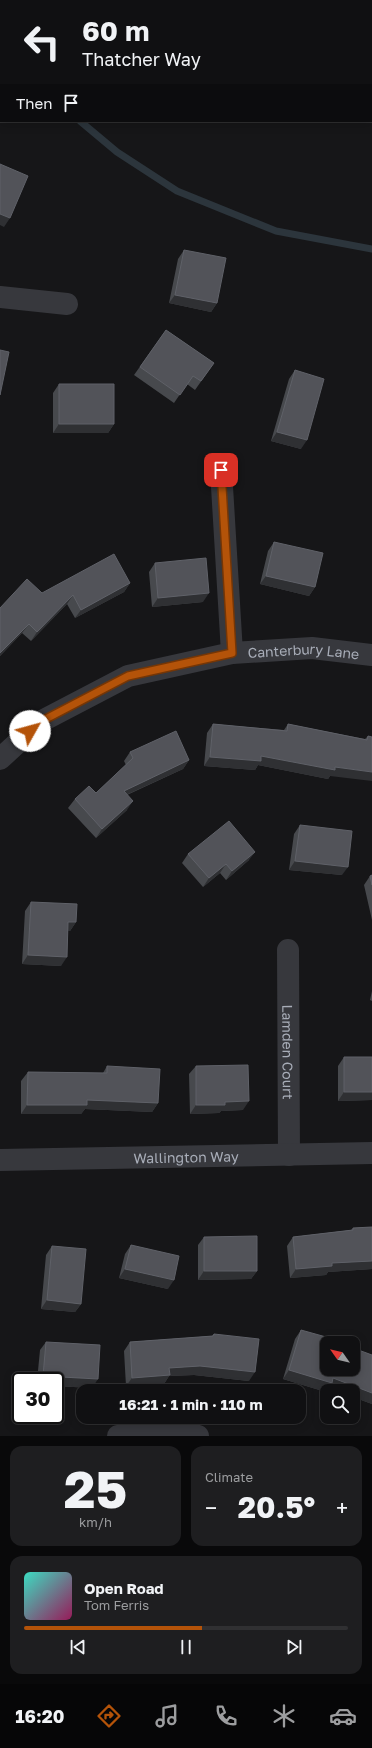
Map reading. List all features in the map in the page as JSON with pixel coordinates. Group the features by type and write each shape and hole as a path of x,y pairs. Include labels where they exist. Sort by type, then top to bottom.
{"street":[{"path":"0,297 67,304"},
{"path":"221,470 232,653"},
{"name":"Canterbury Lane","path":"0,759 40,722 128,676 232,653 312,648 372,655"},
{"name":"Lamden Court","path":"288,950 288,1155"},
{"name":"Wallington Way","path":"0,1160 372,1153"},
{"path":"118,1436 174,1430 198,1436"}],"building":[{"path":"0,164 28,176 10,218 0,214"},
{"path":"184,250 226,258 217,303 175,295"},
{"path":"166,330 214,363 201,381 193,376 180,395 140,367"},
{"path":"0,350 9,352 0,395"},
{"path":"295,370 324,379 307,440 277,432"},
{"path":"59,384 114,384 114,424 59,424"},
{"path":"274,542 323,553 315,587 266,576"},
{"path":"114,554 130,583 81,610 73,595 37,632 29,624 0,653 0,608 27,579 42,593"},
{"path":"206,558 209,593 158,598 155,563"},
{"path":"213,724 287,731 288,724 367,740 368,736 372,737 372,772 335,767 335,770 261,756 261,761 210,757"},
{"path":"176,731 189,760 124,791 133,801 102,829 75,799 89,786 96,793 133,758 130,752"},
{"path":"229,821 255,852 232,871 226,864 209,878 188,854"},
{"path":"300,825 352,831 348,867 295,861"},
{"path":"31,902 77,904 76,922 68,922 67,957 28,955"},
{"path":"344,1057 372,1057 372,1092 344,1092"},
{"path":"248,1065 249,1101 225,1102 225,1105 196,1105 196,1066"},
{"path":"107,1066 160,1069 158,1103 87,1100 87,1105 27,1105 28,1072 107,1073"},
{"path":"372,1227 372,1261 332,1263 332,1266 296,1269 293,1237 353,1230 353,1228"},
{"path":"257,1236 257,1271 204,1271 204,1237"},
{"path":"131,1245 179,1256 174,1280 125,1269"},
{"path":"52,1246 86,1249 81,1304 47,1300"},
{"path":"301,1330 322,1336 320,1336 320,1376 360,1376 360,1351 372,1355 372,1393 360,1388 360,1384 349,1384 333,1378 332,1383 289,1370"},
{"path":"214,1334 259,1339 255,1372 200,1366 169,1368 170,1375 132,1378 130,1342 213,1336"},
{"path":"46,1342 100,1345 98,1379 64,1377 64,1372 43,1372"}],"waterway":[{"path":"81,122 117,152 177,191 276,231 372,249"}],"route":[{"path":"30,731 40,722 128,676 232,653 221,470"}]}
